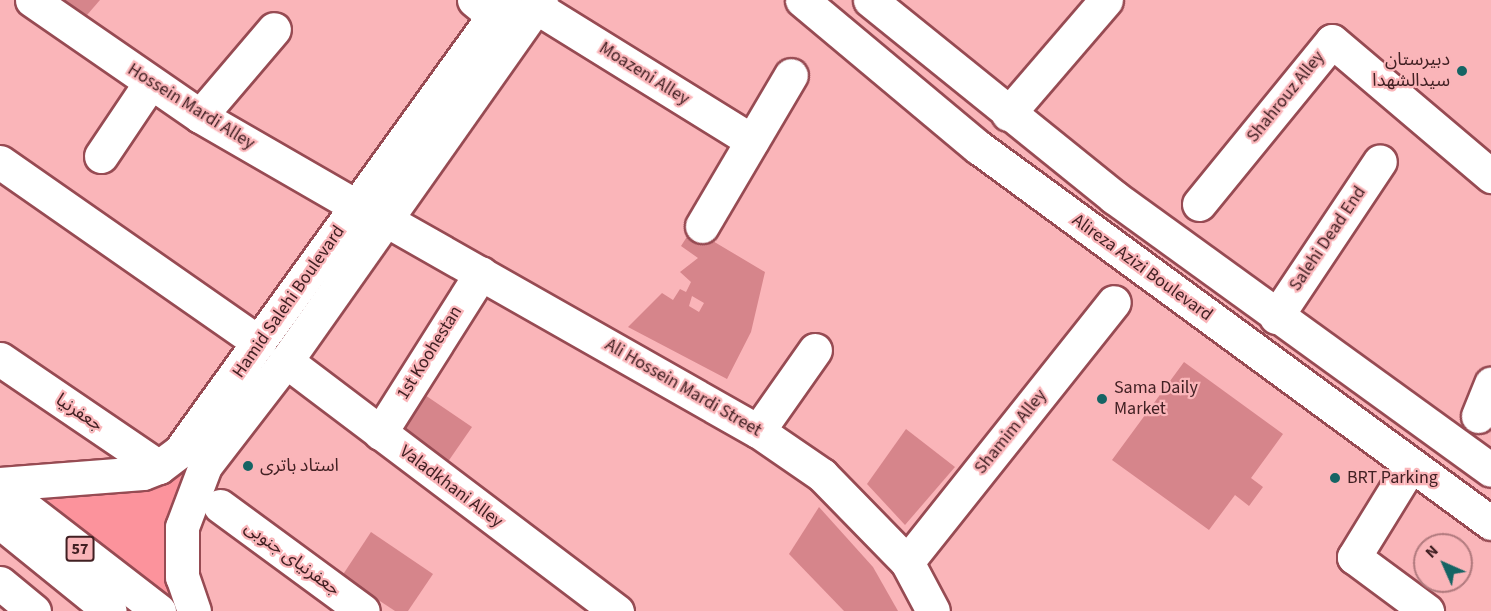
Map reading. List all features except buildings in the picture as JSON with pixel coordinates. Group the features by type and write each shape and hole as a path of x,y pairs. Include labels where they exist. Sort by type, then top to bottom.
{"main road":[{"name":"Hossein Mardi Alley","path":"32,0 201,116 356,206"},
{"name":"Alireza Azizi Boulevard","path":"802,0 978,147 1410,466 1491,523"},
{"path":"870,0 1008,114 1275,317 1491,470"},
{"path":"1008,114 1106,0"},
{"name":"Moazeni Alley","path":"538,3 752,141"},
{"name":"Hamid Salehi Boulevard","path":"194,611 182,577 182,527 205,466 286,362 538,3"},
{"name":"Hamid Salehi Boulevard","path":"0,486 120,477 159,467 180,451 356,206 491,5"},
{"path":"201,116 274,29"},
{"name":"Shahrouz Alley","path":"1199,204 1332,41 1491,176"},
{"path":"702,226 791,75"},
{"path":"101,156 150,83"},
{"name":"Salehi Dead End","path":"1275,317 1380,161"},
{"path":"0,162 259,343"},
{"name":"Ali Hossein Mardi Street","path":"386,220 758,431 822,475 907,562 933,611"},
{"name":"1st Koohestan","path":"380,433 481,273"},
{"name":"Shamim Alley","path":"907,562 1114,302"},
{"name":"Valadkhani Alley","path":"259,343 617,611"},
{"path":"758,431 815,350"},
{"name":"جعفرنیا","path":"0,359 159,467"},
{"path":"1478,416 1491,383"},
{"path":"1410,466 1354,557 1427,611"},
{"name":"57","path":"0,486 159,611"},
{"name":"جعفرنیای جنوبی","path":"220,506 363,611"},
{"path":"0,522 110,611"},
{"path":"0,549 75,611"},
{"path":"0,583 34,611"}],"shaded area":[{"path":"194,453 165,526 166,555 180,606 41,495"}],"place":[{"name":"دبيرستان سیدالشهدا","path":"1462,71"},
{"name":"Sama Daily Market","path":"1102,399"},
{"name":"استاد باتری","path":"248,466"},
{"name":"BRT Parking","path":"1335,478"}]}
